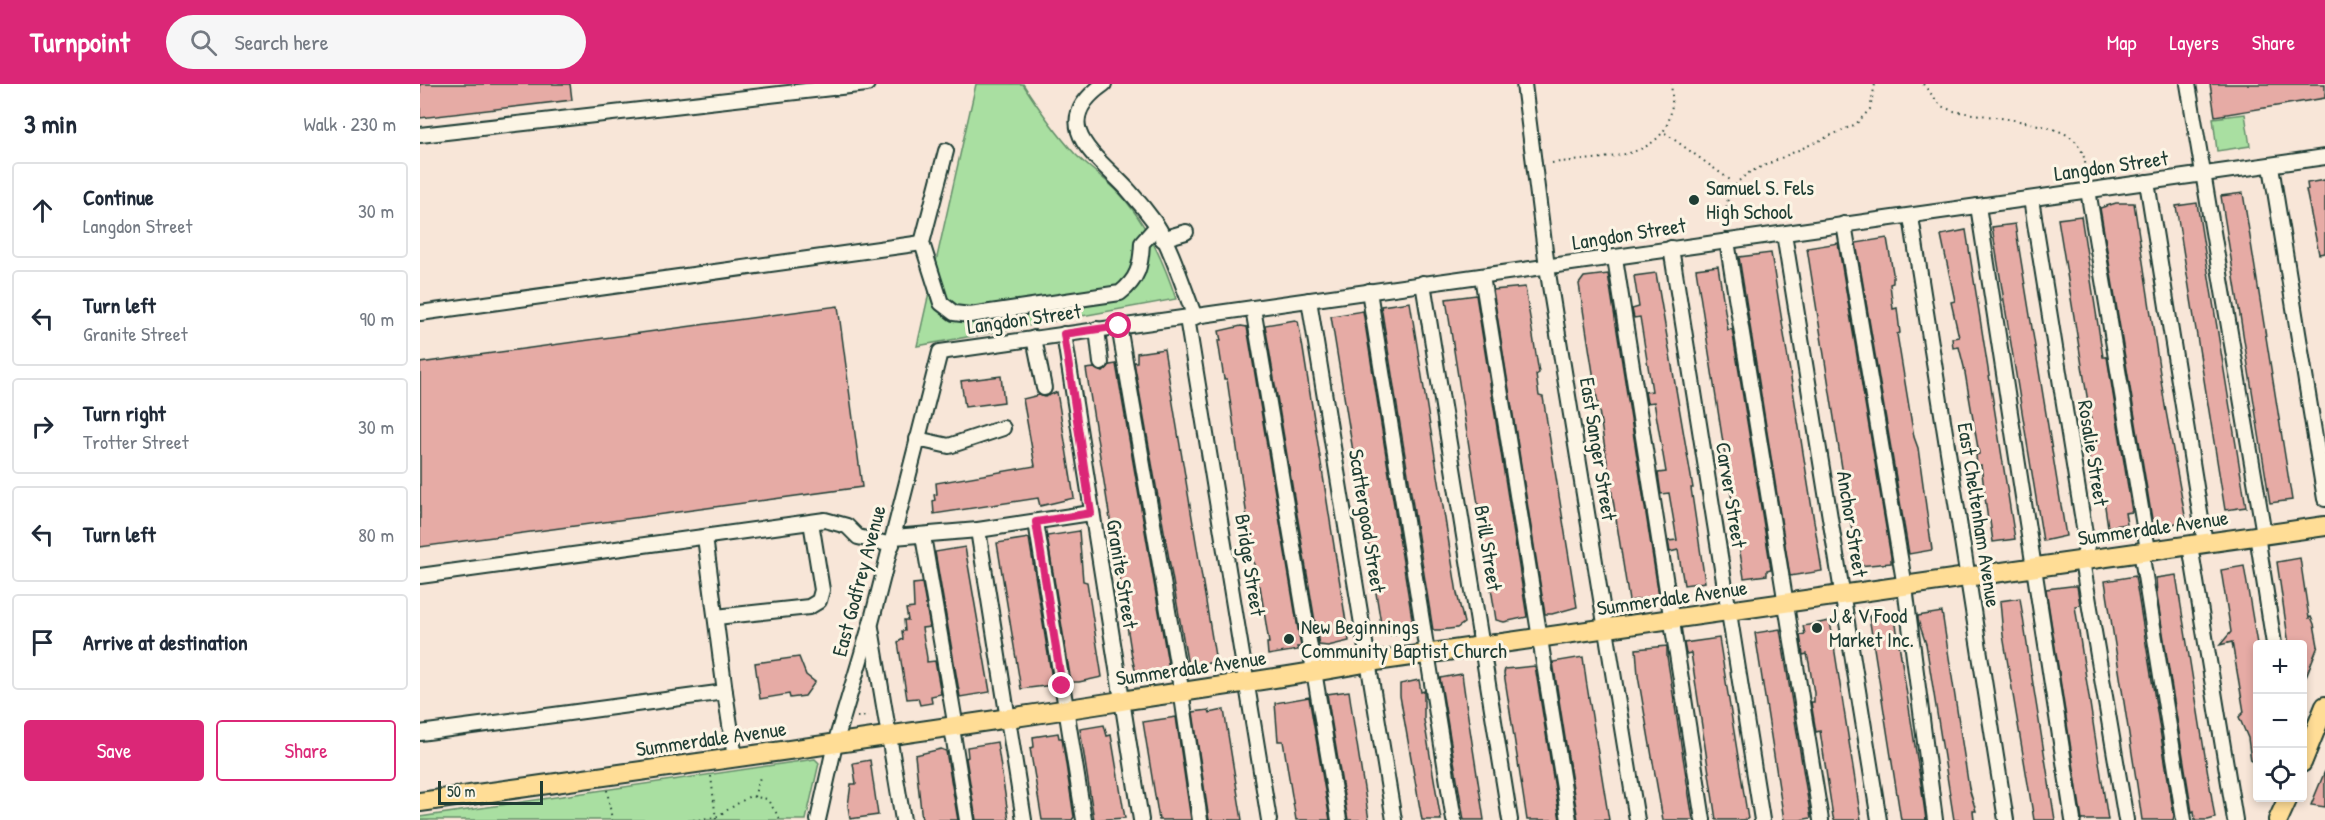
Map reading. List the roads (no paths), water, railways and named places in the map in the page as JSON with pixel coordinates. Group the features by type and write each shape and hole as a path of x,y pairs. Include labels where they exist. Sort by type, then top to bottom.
{"main road":[{"name":"Summerdale Avenue","path":"420,802 954,728 1181,692 1248,684 1369,662 2033,570 2145,550 2325,526"},
{"path":"2307,748 2325,706"},
{"path":"2278,820 2286,802"}],"street":[{"path":"420,135 867,84"},
{"name":"Bridge Street","path":"1104,84 1089,95 1083,103 1079,116 1079,133 1089,153 1130,191 1160,232 1191,317 1269,820"},
{"name":"East Sanger Street","path":"1524,84 1547,267 1637,820"},
{"path":"2188,84 2205,174 2260,535 2273,640"},
{"path":"946,151 922,243 940,303 954,313 970,315 1120,293 1134,282 1141,265 1142,243 1160,232 1186,232"},
{"name":"Langdon Street","path":"940,352 2325,157"},
{"path":"2271,166 2325,499"},
{"path":"2147,182 2235,820"},
{"path":"2088,190 2145,550 2184,820"},
{"name":"Rosalie Street","path":"2031,199 2087,546 2082,561 2126,820"},
{"path":"1978,206 2073,820"},
{"name":"East Cheltenham Avenue","path":"1911,217 2006,820"},
{"path":"1844,224 1905,587 1935,820"},
{"name":"Anchor Street","path":"1784,234 1879,820"},
{"path":"1727,241 1821,820"},
{"path":"420,312 922,243"},
{"name":"Carver Street","path":"1671,248 1762,820"},
{"path":"1615,258 1703,820"},
{"path":"1482,276 1569,820"},
{"name":"Brill Street","path":"1423,284 1510,820"},
{"path":"1369,291 1454,820"},
{"name":"Scattergood Street","path":"1309,300 1394,820"},
{"path":"1253,308 1339,820"},
{"path":"1119,326 1181,692 1200,820"},
{"path":"1097,329 1101,363"},
{"name":"Granite Street","path":"1064,334 1141,820"},
{"path":"1034,338 1044,388"},
{"name":"East Godfrey Avenue","path":"821,819 835,744 893,541 916,439 940,352"},
{"path":"916,439 949,446 1003,428"},
{"path":"420,576 825,520 847,526 858,537 893,541 1091,513"},
{"path":"716,617 808,607 819,602 822,590 812,522"},
{"path":"1036,522 1084,820"},
{"path":"978,530 1024,820"},
{"path":"923,536 967,820"},
{"path":"705,537 735,758"},
{"path":"871,622 903,820"},
{"path":"420,733 725,692"}],"place":[{"name":"Samuel S. Fels High School","path":"1694,200"},
{"name":"J & V Food Market Inc.","path":"1817,628"},
{"name":"New Beginnings Community Baptist Church","path":"1289,639"}]}
